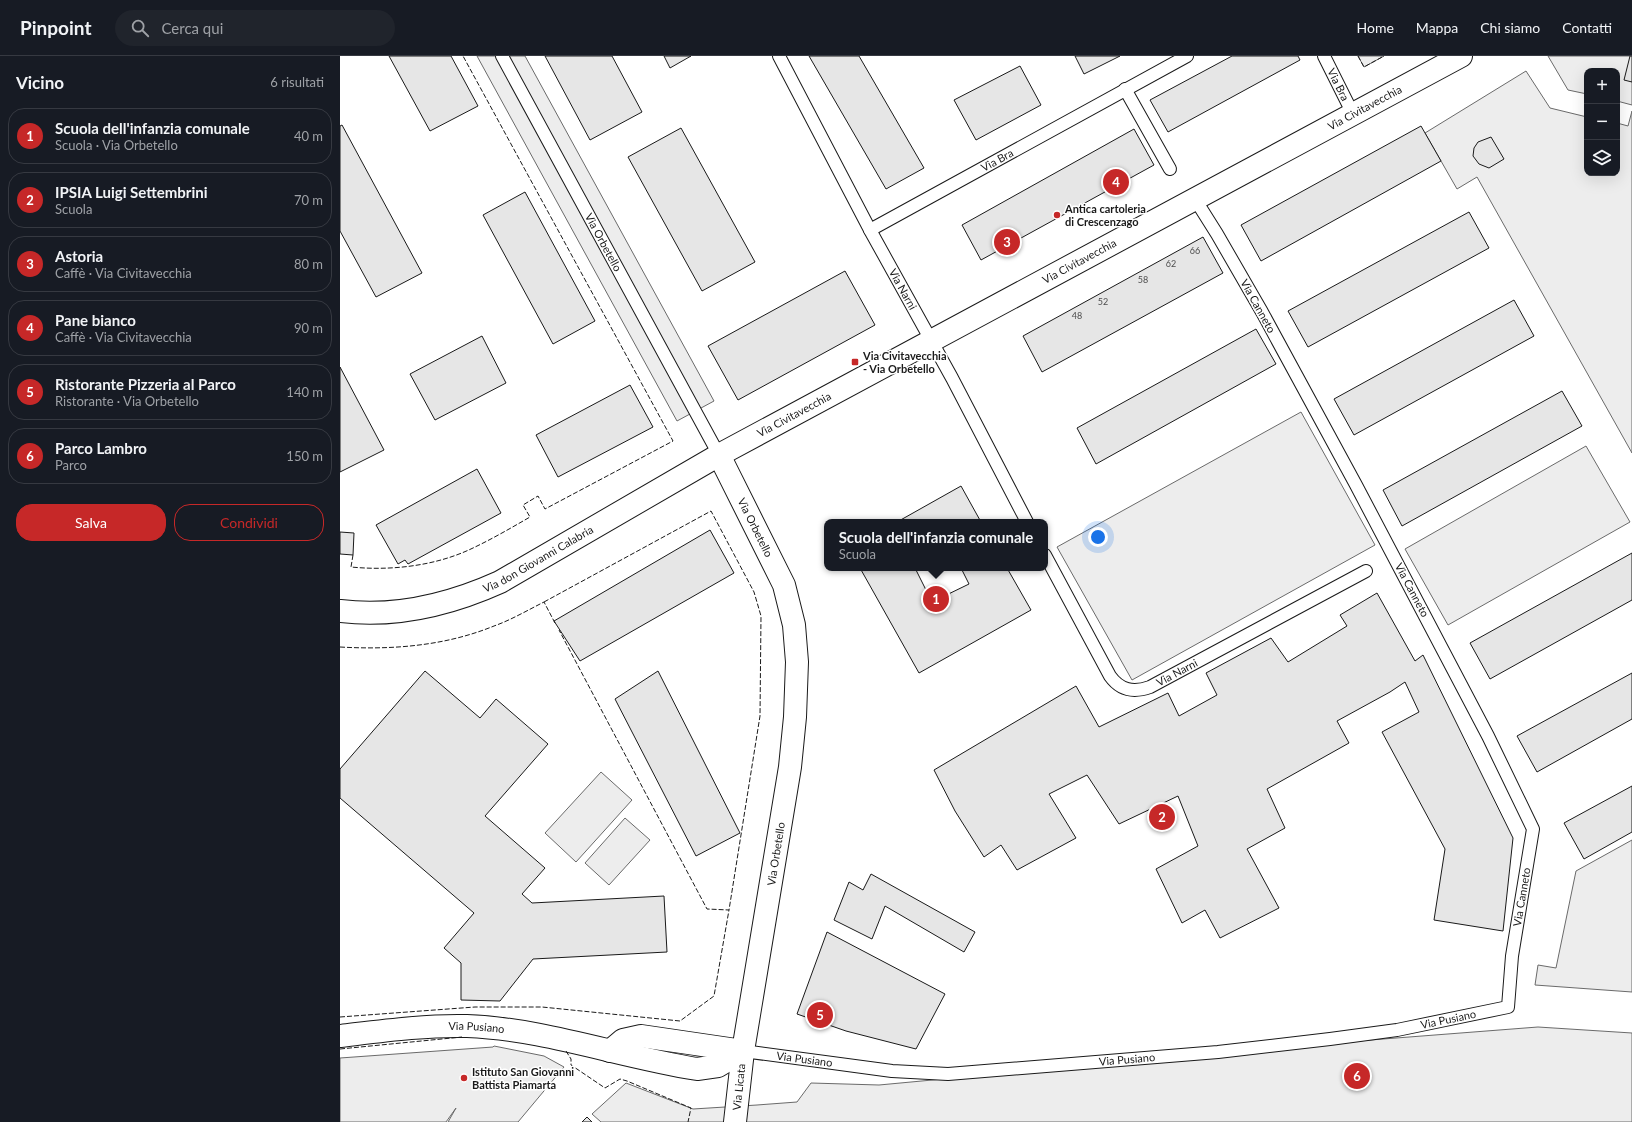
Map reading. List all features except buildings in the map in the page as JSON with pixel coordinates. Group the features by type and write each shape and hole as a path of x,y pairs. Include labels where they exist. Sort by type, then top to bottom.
{"street":[{"name":"Via Civitavecchia","path":"719,455 1461,56"},
{"name":"Via don Giovanni Calabria","path":"340,611 380,613 420,609 485,589 518,572 719,455"},
{"name":"Via Orbetello","path":"719,455 784,584 794,625 797,662 795,717 790,767 743,1051"},
{"name":"Via Pusiano","path":"340,1036 418,1028 467,1026 515,1031 610,1051 624,1040 641,1036 743,1051"},
{"name":"Via Licata","path":"735,1122 743,1051"}],"lane":[{"name":"Via Orbetello","path":"502,56 719,455"},
{"name":"Via Narni","path":"779,56 870,230 932,340 1025,519"},
{"name":"Via Bra","path":"870,230 1124,89 1187,56"},
{"name":"Via Bra","path":"1324,56 1353,114"},
{"path":"1124,89 1170,170"},
{"name":"Via Canneto","path":"1195,199 1262,312 1356,485 1437,638 1533,829 1512,956 1508,1007"},
{"name":"Via Narni","path":"1048,561 1110,676 1120,686 1133,691 1150,687 1366,572"},
{"name":"Via Pusiano","path":"743,1051 892,1071 948,1074 1218,1052 1323,1040 1404,1029 1508,1007"}],"shaded area":[{"path":"477,56 525,56 714,401 677,421"},
{"path":"1358,56 1384,56 1364,67"},
{"path":"1548,56 1632,56 1632,105 1620,102 1620,68 1584,68 1584,93 1568,90"},
{"path":"1526,71 1550,108 1584,116 1584,176 1620,176 1620,124 1628,126 1632,111 1632,453 1477,177 1457,189 1425,133"},
{"path":"1301,412 1375,545 1132,680 1057,547"},
{"path":"1586,446 1630,522 1448,625 1405,549"},
{"path":"601,772 632,800 576,862 545,833"},
{"path":"625,818 650,840 609,885 585,863"},
{"path":"1632,840 1632,992 1535,985 1538,965 1556,968 1576,871"},
{"path":"1538,1027 1632,1033 1632,1122 601,1122 592,1114 626,1083 693,1109 797,1102 811,1083 879,1085 1306,1045"},
{"name":"Istituto San Giovanni Battista Piamarta","path":"494,1046 544,1056 564,1067 518,1122 448,1122 456,1108 446,1122 340,1122 340,1058"}],"fence":[{"path":"353,555 351,567 382,568 413,566 459,554 487,541 530,517 523,505 538,496 545,509 673,441 463,56"},
{"path":"1358,56 1364,67 1384,56"},
{"path":"544,602 711,511 754,592 761,616 760,716 729,910"},
{"path":"340,647 399,647 457,638 500,624 544,602 555,623"},
{"path":"340,1017 475,1007 542,1007 680,1021 714,996 729,910 707,909 559,630"},
{"path":"340,1049 462,1037"},
{"path":"566,1051 571,1059 571,1065 605,1088 620,1079 691,1108 688,1122"}],"place":[{"name":"Pane bianco","path":"1116,182"},
{"name":"Antica cartoleria di Crescenzago","path":"1057,215"},
{"name":"Astoria","path":"1007,242"},
{"name":"Via Civitavecchia - Via Orbetello","path":"855,362"},
{"name":"Scuola dell'infanzia comunale","path":"936,599"},
{"name":"IPSIA Luigi Settembrini","path":"1162,817"},
{"name":"Ristorante Pizzeria al Parco","path":"820,1015"},
{"name":"Parco Lambro","path":"1357,1076"},
{"name":"Istituto San Giovanni Battista Piamarta","path":"464,1078"}]}
